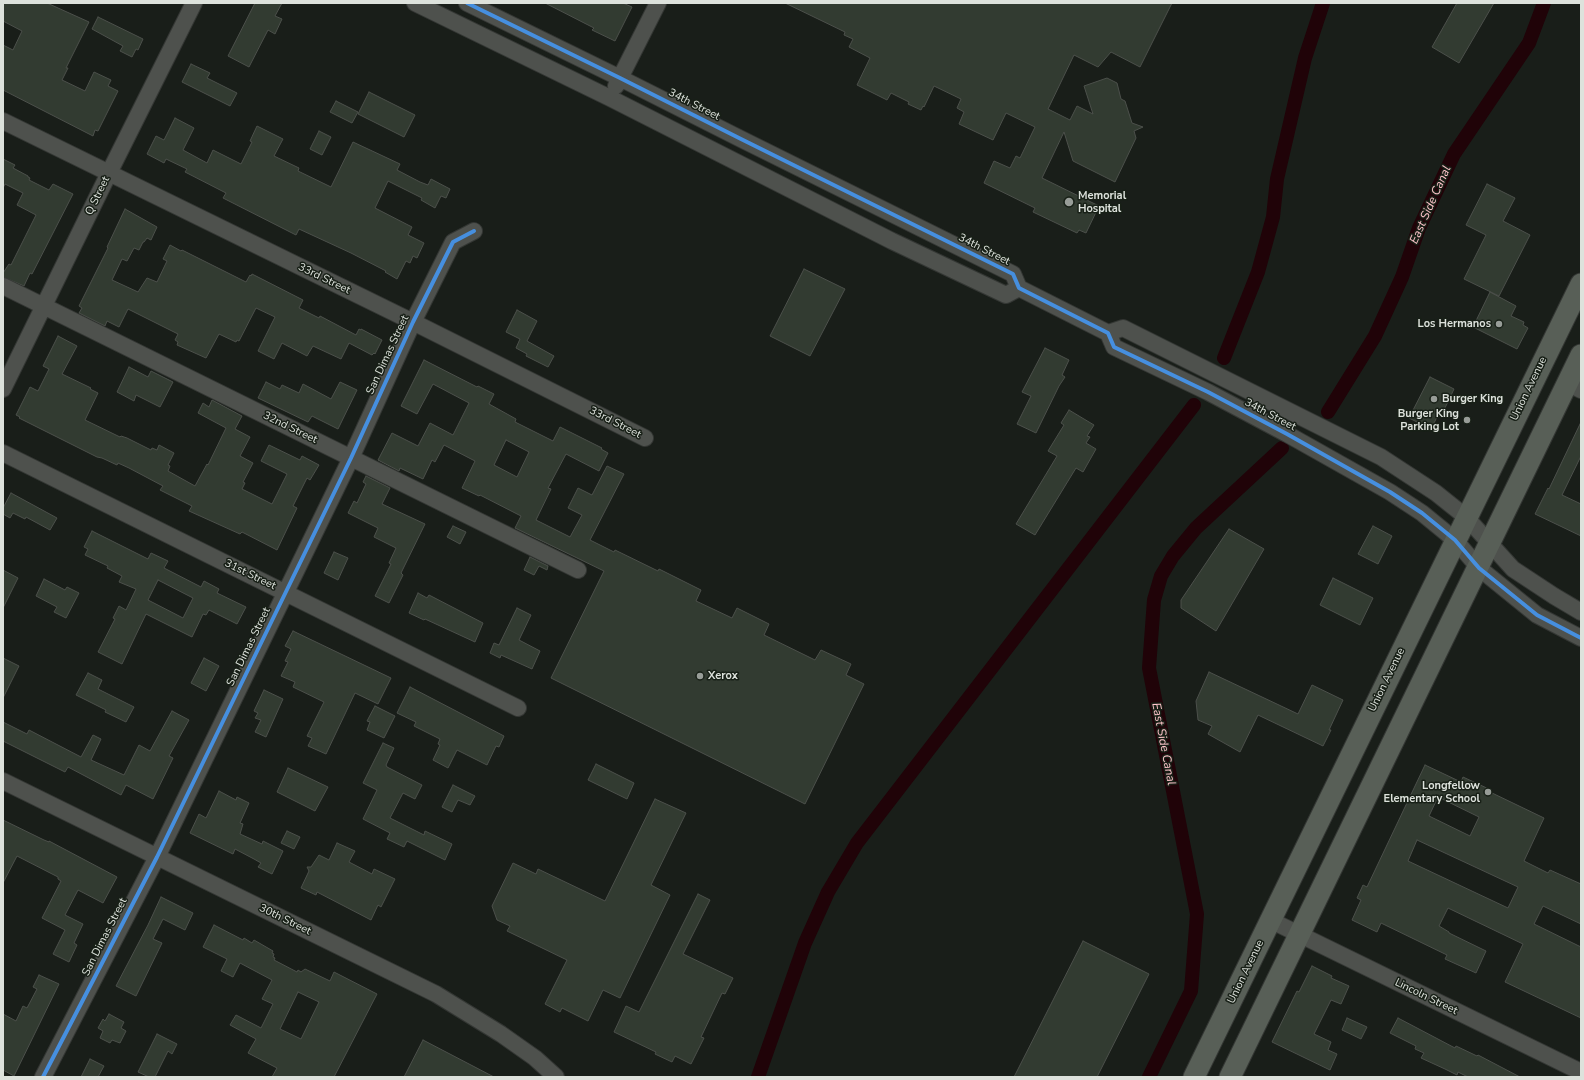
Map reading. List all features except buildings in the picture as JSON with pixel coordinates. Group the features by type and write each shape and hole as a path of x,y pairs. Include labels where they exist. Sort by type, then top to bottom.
{"main road":[{"name":"Union Avenue","path":"1194,1077 1581,284"},
{"path":"1230,1077 1490,544 1574,387 1581,355"}],"street":[{"name":"Q Street","path":"3,389 108,173 194,3"},
{"path":"415,3 610,98 892,241 1006,295 1019,288 1108,333"},
{"name":"34th Street","path":"467,3 1013,274 1019,288"},
{"path":"610,98 658,3"},
{"name":"33rd Street","path":"3,121 413,322 645,438"},
{"name":"San Dimas Street","path":"42,1077 157,857 351,458 413,322 453,242 474,231"},
{"name":"32nd Street","path":"3,286 578,570"},
{"name":"34th Street","path":"1581,612 1513,569 1466,517 1436,493 1381,457 1123,328 1108,333 1114,347 1208,392 1287,434 1390,492 1422,513 1455,540 1479,568 1536,615 1581,638"},
{"name":"31st Street","path":"3,453 518,708"},
{"name":"30th Street","path":"3,781 436,994 501,1034 535,1058 556,1077"},
{"name":"Lincoln Street","path":"1270,920 1581,1072"}],"waterway":[{"path":"1224,358 1258,272 1273,217 1277,179 1305,58 1323,3"},
{"name":"East Side Canal","path":"1328,412 1375,336 1402,277 1419,228 1454,154 1529,43 1544,3"},
{"path":"758,1077 805,943 828,892 857,843 1194,405"},
{"name":"East Side Canal","path":"1149,1077 1191,991 1197,914 1149,668 1154,600 1161,576 1173,556 1196,528 1282,448"}],"cycle path":[{"path":"467,3 1013,274 1019,288 1108,333 1114,347 1208,392 1287,434 1390,492 1422,513 1455,540 1479,568 1537,615 1581,638"},
{"path":"43,1077 157,857 351,458 413,322 453,242 474,231"}],"place":[{"name":"Memorial Hospital","path":"1069,202"},
{"name":"Los Hermanos","path":"1499,324"},
{"name":"Burger King","path":"1434,399"},
{"name":"Burger King Parking Lot","path":"1467,420"},
{"name":"Xerox","path":"700,676"},
{"name":"Longfellow Elementary School","path":"1488,792"}]}
